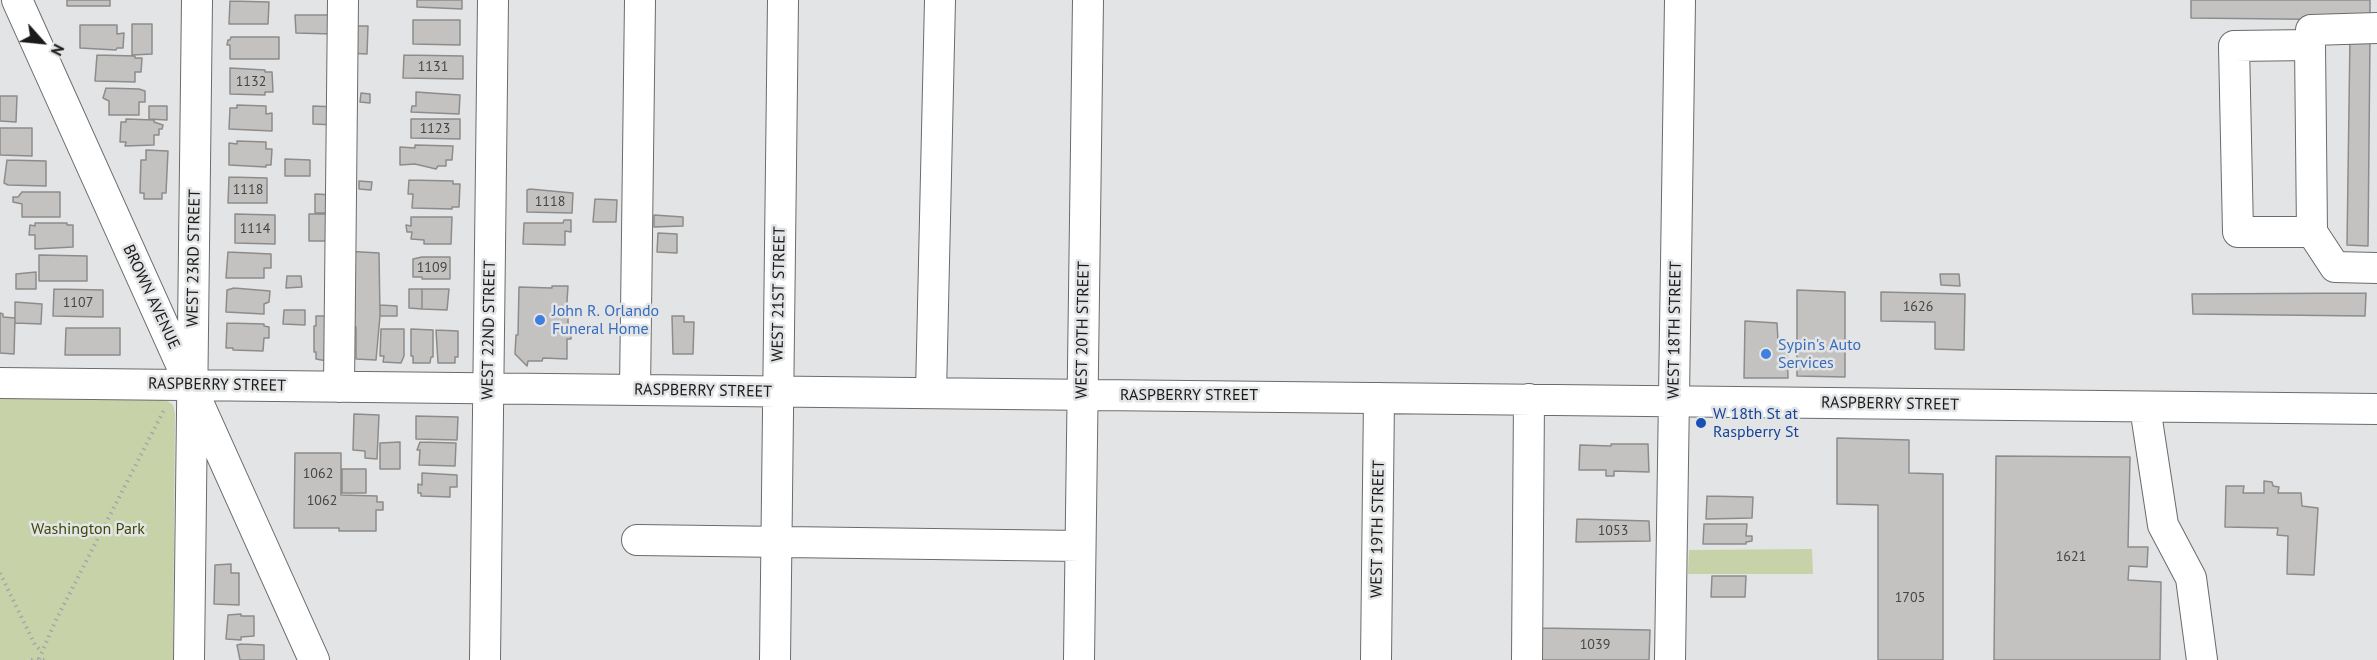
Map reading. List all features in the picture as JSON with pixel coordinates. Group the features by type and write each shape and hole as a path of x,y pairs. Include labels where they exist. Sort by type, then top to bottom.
{"street":[{"name":"BROWN AVENUE","path":"17,0 314,660"},
{"name":"WEST 23RD STREET","path":"189,660 197,0"},
{"path":"339,387 343,0"},
{"name":"WEST 22ND STREET","path":"485,660 493,0"},
{"path":"635,390 640,0"},
{"name":"WEST 21ST STREET","path":"775,660 783,0"},
{"path":"931,393 940,0"},
{"name":"WEST 20TH STREET","path":"1079,660 1088,0"},
{"name":"WEST 18TH STREET","path":"1670,660 1680,0"},
{"path":"2377,28 2311,30 2310,45 2312,232 2335,267 2377,268"},
{"path":"2310,45 2234,45 2238,232 2312,232"},
{"name":"RASPBERRY STREET","path":"0,383 2377,409"},
{"name":"WEST 19TH STREET","path":"1376,660 1379,398"},
{"path":"1527,660 1529,399"},
{"path":"2145,407 2163,525 2191,578 2202,660"},
{"path":"637,540 1080,546"}],"path":[{"path":"39,659 165,408"},
{"path":"0,573 35,645 42,652"},
{"path":"31,660 45,660"}],"green space":[{"name":"Washington Park","path":"0,398 166,400 173,405 175,413 173,660 0,660"},
{"path":"1812,549 1813,574 1688,574 1689,550"}],"building":[{"path":"67,0 110,0 110,6 67,6"},
{"path":"417,0 462,0 462,9 417,7"},
{"path":"2191,0 2370,0 2370,20 2191,18"},
{"path":"230,1 269,2 268,24 229,24"},
{"path":"295,15 333,15 333,34 296,33"},
{"path":"413,20 460,20 460,45 413,44"},
{"path":"132,24 152,24 152,54 132,55"},
{"path":"80,25 117,25 117,34 124,33 123,48 116,50 80,48"},
{"path":"347,26 368,26 367,54 347,53"},
{"path":"2350,36 2370,37 2368,246 2347,245"},
{"path":"231,37 279,37 279,59 230,59 230,45 227,45"},
{"path":"97,55 142,58 141,72 135,72 135,82 95,81"},
{"path":"404,55 463,56 463,79 403,78"},
{"path":"230,68 272,72 273,92 265,92 265,95 230,94"},
{"path":"106,88 145,91 145,102 139,102 139,115 109,115 109,101 103,98"},
{"path":"416,92 460,95 459,114 411,112 412,106 416,106"},
{"path":"361,93 370,94 370,103 360,102"},
{"path":"0,96 17,96 16,122 0,121"},
{"path":"237,105 266,106 266,114 272,113 272,131 229,129 230,108 237,108"},
{"path":"149,106 167,106 167,120 149,119"},
{"path":"313,106 337,107 336,125 313,124"},
{"path":"126,119 154,120 163,125 162,129 159,129 159,135 154,135 154,145 125,146 126,142 120,142 121,122 126,122"},
{"path":"411,119 460,119 460,139 411,138"},
{"path":"0,128 32,128 32,156 0,155"},
{"path":"237,141 266,142 266,149 272,149 271,165 266,165 266,167 229,165 229,143 237,144"},
{"path":"415,145 453,146 452,160 446,160 446,166 438,166 436,169 415,164 400,165 400,147 415,148"},
{"path":"146,150 168,151 166,193 162,193 162,199 144,199 144,193 140,193 141,160 146,160"},
{"path":"285,159 310,160 310,176 285,176"},
{"path":"7,160 46,161 46,186 4,183"},
{"path":"229,177 267,178 267,203 228,203"},
{"path":"409,180 453,181 453,184 460,184 459,207 452,207 452,209 412,208 413,194 408,194"},
{"path":"359,181 372,182 371,190 359,189"},
{"path":"527,190 573,193 572,213 527,212"},
{"path":"22,192 60,192 60,217 22,217 22,204 13,202 13,197 18,197"},
{"path":"315,194 336,195 336,213 315,213"},
{"path":"595,199 617,200 616,222 593,222"},
{"path":"235,214 275,215 275,244 235,243"},
{"path":"309,214 336,214 335,241 309,241"},
{"path":"654,215 683,217 683,226 654,227"},
{"path":"411,217 452,217 451,244 424,244 424,240 411,239 412,232 407,232 406,225 411,226"},
{"path":"564,220 571,220 571,232 565,231 565,245 523,244 524,223 563,223"},
{"path":"35,223 73,225 73,247 35,249 35,235 29,235 30,225 35,226"},
{"path":"658,233 677,234 677,253 657,252"},
{"path":"344,251 379,253 380,316 376,360 356,359 356,327 345,326"},
{"path":"228,252 271,254 271,268 264,268 264,278 226,278"},
{"path":"39,255 87,256 87,281 39,281"},
{"path":"450,257 450,279 413,277 413,259"},
{"path":"36,272 36,289 16,289 16,274"},
{"path":"1940,274 1959,274 1960,286 1941,285"},
{"path":"287,276 301,276 302,287 286,288"},
{"path":"552,286 568,286 566,317 571,339 567,339 567,359 543,358 542,361 528,361 527,366 515,354 516,335 518,335 519,287 552,288"},
{"path":"234,288 270,291 269,302 264,304 264,314 226,312 227,290"},
{"path":"54,289 103,290 103,317 53,316"},
{"path":"409,289 422,289 422,309 409,308"},
{"path":"422,289 449,289 447,310 422,309"},
{"path":"1797,290 1845,292 1845,377 1797,376"},
{"path":"1881,292 1965,294 1964,350 1935,349 1935,322 1881,321"},
{"path":"2366,293 2365,316 2193,314 2192,294"},
{"path":"15,302 42,304 41,324 15,323"},
{"path":"380,305 397,306 397,316 380,316"},
{"path":"284,310 305,310 305,325 283,324"},
{"path":"0,313 3,317 15,318 14,354 0,353"},
{"path":"316,316 334,316 327,361 316,359 316,352 314,352"},
{"path":"672,316 684,316 684,322 694,322 693,354 673,354"},
{"path":"1745,321 1777,323 1778,341 1787,341 1788,378 1744,378"},
{"path":"227,323 264,324 269,327 269,338 264,338 263,351 226,348"},
{"path":"66,328 120,328 120,355 65,355"},
{"path":"381,329 404,329 404,356 401,363 383,362 384,356 380,356"},
{"path":"411,329 433,330 433,357 430,363 413,363"},
{"path":"436,330 458,331 458,357 455,357 455,363 438,363"},
{"path":"354,414 379,415 377,459 365,458 365,451 353,450"},
{"path":"416,416 458,417 457,440 416,439"},
{"path":"1837,438 1909,440 1909,473 1943,474 1943,660 1878,660 1878,505 1837,504"},
{"path":"400,442 400,469 380,469 380,443"},
{"path":"420,442 456,443 455,466 419,465 420,450 417,450"},
{"path":"1611,444 1648,444 1649,472 1614,471 1614,476 1606,476 1606,470 1579,470 1580,445 1611,446"},
{"path":"295,453 341,453 341,495 377,496 377,502 383,502 383,510 376,510 376,531 294,528"},
{"path":"1996,456 2130,457 2128,547 2148,547 2147,567 2129,566 2128,580 2161,582 2160,660 1994,660"},
{"path":"342,469 366,469 366,493 342,493"},
{"path":"422,473 457,475 457,487 450,487 450,497 421,496 421,493 418,493 418,484 422,485"},
{"path":"2264,481 2272,482 2273,486 2279,487 2278,493 2301,493 2302,506 2318,508 2314,575 2287,574 2288,536 2277,535 2278,528 2225,527 2226,486 2244,486 2243,493 2264,493"},
{"path":"1707,496 1753,497 1752,518 1706,519"},
{"path":"1577,519 1649,521 1650,541 1576,542"},
{"path":"1704,524 1747,524 1746,536 1752,536 1752,541 1746,544 1703,544"},
{"path":"231,564 231,573 239,573 239,605 214,604 215,565"},
{"path":"1712,576 1746,576 1745,597 1711,597"},
{"path":"241,614 241,616 254,616 254,636 241,637 241,640 226,639 228,615"},
{"path":"1541,628 1650,630 1649,660 1540,660"},
{"path":"237,645 264,645 264,660 240,660"}],"place":[{"name":"John R. Orlando Funeral Home","path":"540,320"},
{"name":"Sypin's Auto Services","path":"1766,354"},
{"name":"W 18th St at Raspberry St","path":"1701,423"}]}
